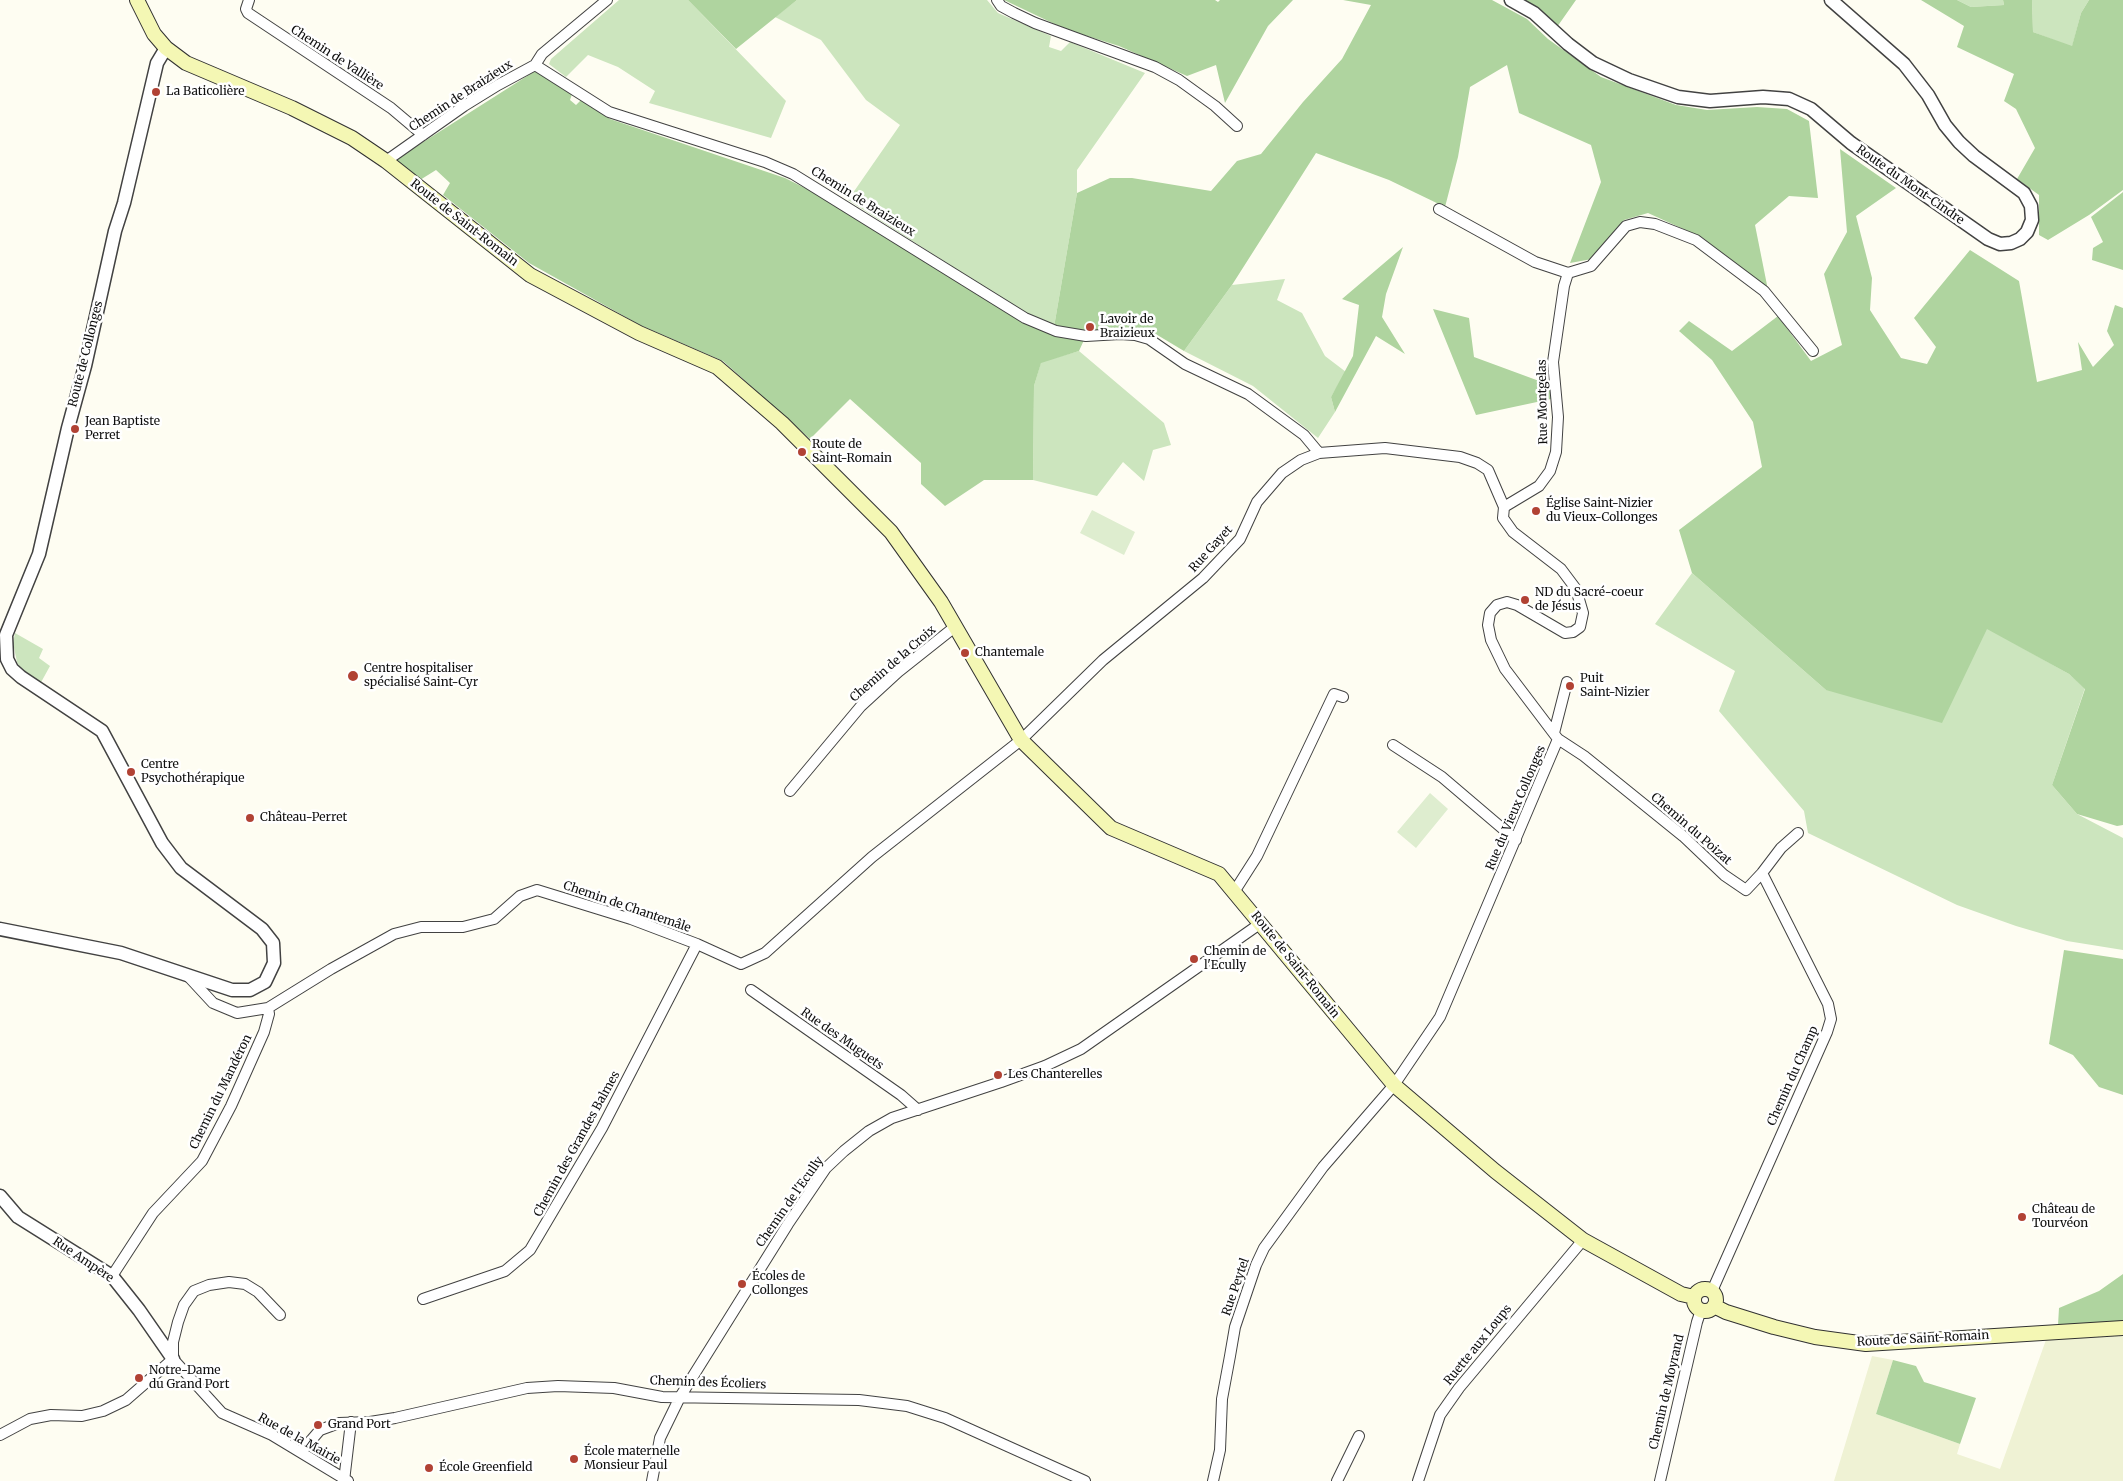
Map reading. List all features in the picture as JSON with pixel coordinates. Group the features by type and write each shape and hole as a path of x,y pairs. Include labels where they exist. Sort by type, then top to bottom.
{"main road":[{"name":"Route de Saint-Romain","path":"137,0 154,34 166,48 186,63 330,126 352,138 386,162 530,275 638,333 717,367 782,423 891,532 941,602 1021,740 1111,828 1219,874 1394,1086 1495,1171 1582,1240 1681,1294 1694,1297"},
{"path":"1704,1289 1712,1291 1716,1298 1707,1308 1695,1305 1694,1297 1696,1293 1704,1289"},
{"name":"Route de Saint-Romain","path":"1707,1308 1830,1340 1866,1344 2123,1328"}],"street":[{"name":"Chemin de Vallière","path":"249,0 246,9 248,13 391,108 423,135"},
{"path":"535,65 542,54 608,0"},
{"path":"997,0 1001,6 1035,23 1114,50 1155,67 1179,80 1215,106 1237,126"},
{"name":"Route du Mont-Cindre","path":"1511,0 1534,13 1568,44 1594,63 1629,80 1678,97 1710,101 1763,97 1789,99 1811,109 1851,143 1988,240 2000,244 2011,243 2020,239 2027,232 2032,220 2032,206 2024,193 1974,156 1959,142 1945,125 1928,95 1904,64 1831,0"},
{"name":"Route de Collonges","path":"3,660 6,635 39,554 68,428 85,366 115,231 124,203 157,63 166,48"},
{"name":"Chemin de Braizieux","path":"386,162 498,85 535,65 609,112 765,162 794,174 1025,318 1056,331 1086,336 1128,334 1149,339 1185,364 1248,394 1304,435 1319,453"},
{"path":"1439,209 1535,262 1568,273 1591,266 1626,226 1640,222 1655,224 1696,240 1764,290 1812,351"},
{"name":"Rue Montgelas","path":"1504,507 1539,486 1550,471 1556,452 1558,418 1554,362 1564,286 1568,273"},
{"name":"Rue Gayet","path":"1021,740 1103,660 1203,578 1240,538 1258,502 1282,473 1301,460 1319,453 1385,448 1460,457 1477,462 1488,470 1504,507"},
{"name":"Rue du Vieux Collonges","path":"1394,1086 1440,1017 1516,840 1556,736 1505,669 1491,640 1488,626 1490,613 1497,606 1507,602 1517,605 1565,633 1574,632 1580,627 1583,613 1576,589 1560,570 1513,532 1502,518 1504,507"},
{"name":"Chemin de la Croix","path":"790,791 861,706 898,672 956,626"},
{"path":"0,928 121,953 232,990 250,990 265,982 274,963 273,943 262,929 181,868 162,843 102,731 21,678 3,660"},
{"path":"1556,736 1568,682"},
{"path":"1234,892 1257,856 1334,694 1343,698"},
{"name":"Chemin du Poizat","path":"1556,736 1683,836 1724,875 1746,890 1781,848 1798,833"},
{"name":"Chemin de Chantemâle","path":"188,976 213,1003 237,1012 268,1008 331,969 394,934 421,927 463,926 494,919 520,896 537,890 631,920 697,944 741,964 765,953 872,857 1021,740"},
{"path":"1393,745 1442,777 1516,840"},
{"name":"Chemin du Champ","path":"1712,1291 1831,1019 1828,1004 1762,873"},
{"name":"Chemin de l'Ecully","path":"652,1481 660,1438 680,1397 746,1288 826,1168 844,1151 869,1131 892,1118 1040,1068 1081,1049 1261,923"},
{"name":"Chemin des Grandes Balmes","path":"423,1299 505,1271 530,1250 602,1128 697,944"},
{"name":"Rue des Muguets","path":"751,990 901,1095 918,1110"},
{"name":"Chemin du Mandéron","path":"112,1276 154,1213 202,1161 231,1106 260,1040 269,1014 268,1008"},
{"name":"Rue Peytel","path":"1213,1481 1220,1450 1222,1399 1235,1327 1256,1265 1264,1248 1323,1167 1394,1086"},
{"name":"Rue Ampère","path":"0,1196 18,1217 112,1276 139,1310 173,1359"},
{"name":"Ruette aux Loups","path":"1418,1481 1440,1415 1459,1388 1582,1240"},
{"path":"0,1435 30,1419 51,1415 82,1416 103,1411 126,1400 173,1359 173,1342 184,1305 194,1291 209,1285 229,1282 245,1284 258,1292 280,1315"},
{"name":"Chemin de Moyrand","path":"1660,1481 1697,1322 1707,1308"},
{"name":"Rue de la Mairie","path":"173,1359 222,1413 272,1435 346,1480"},
{"name":"Chemin des Écoliers","path":"301,1452 320,1430 339,1423 370,1422 395,1418 527,1388 558,1386 614,1388 662,1396 859,1400 907,1406 945,1418 1085,1481"},
{"path":"346,1480 351,1422"},
{"path":"1337,1481 1359,1436"}],"green space":[{"path":"619,0 688,0 786,101 771,138 649,103 655,91 618,67 588,55 566,77 549,64 551,59"},
{"path":"688,0 797,0 736,49"},
{"path":"797,0 987,0 998,13 1051,36 1049,47 1061,51 1070,42 1145,73 1077,170 1077,193 1054,327 1027,314 848,200 900,125 866,100 821,40 775,17"},
{"path":"1004,0 1215,0 1218,2 1220,0 1293,0 1268,26 1225,103 1216,65 1187,76 1119,46 1065,29"},
{"path":"1343,0 1492,0 1527,19 1548,39 1601,77 1676,105 1707,110 1757,107 1787,109 1809,121 1818,198 1789,196 1755,225 1768,290 1703,238 1648,213 1624,220 1592,259 1570,263 1601,182 1591,145 1519,113 1507,65 1470,87 1458,157 1445,207 1389,180 1316,153 1232,285 1184,351 1149,330 1088,331 1054,327 1077,193 1110,178 1132,178 1211,191 1237,161 1261,154 1303,102 1342,59 1371,5"},
{"path":"1524,0 1576,0 1557,27 1533,5"},
{"path":"1921,0 1957,0 1971,7 2004,5 2003,0 2032,0 2033,32 2072,46 2081,13 2089,0 2123,0 2123,190 2089,215 2048,240 2039,235 2039,195 2017,179 2035,148 2016,109 2004,101 2014,74 1957,47 1964,26"},
{"path":"1957,0 2003,0 2004,5 1971,7"},
{"path":"2032,0 2089,0 2081,13 2072,47 2033,32"},
{"path":"535,71 572,94 570,100 576,105 581,100 610,119 785,178 813,192 1023,321 1084,340 1079,351 1041,363 1034,386 1033,480 984,480 945,506 921,484 921,463 850,399 810,439 723,361 640,325 529,263 443,195 450,183 436,170 420,180 395,160"},
{"path":"1840,149 1896,188 1856,216 1872,278 1870,310 1901,358 1927,364 1936,347 1914,318 1970,250 2019,281 2037,382 2082,370 2078,342 2093,367 2114,345 2107,331 2115,305 2123,308 2123,825 2117,826 2077,814 2052,785 2085,689 2069,674 1987,629 1942,723 1826,690 1692,573 1679,530 1762,467 1753,422 1712,360 1679,331 1689,321 1732,351 1778,316 1811,361 1842,345 1824,274 1847,232"},
{"path":"2123,192 2123,270 2092,260 2093,248 2103,242 2091,217"},
{"path":"1403,247 1386,294 1382,317 1405,354 1376,336 1335,412 1331,397 1353,356 1359,305 1342,299"},
{"path":"1285,279 1277,300 1302,313 1325,356 1346,372 1331,397 1335,412 1318,438 1253,386 1184,351 1232,285"},
{"path":"1433,309 1469,318 1474,357 1550,385 1551,399 1476,415"},
{"path":"1079,351 1164,423 1171,445 1153,450 1144,481 1123,462 1097,496 1033,480 1034,386 1041,362"},
{"path":"1092,510 1135,532 1124,555 1080,533"},
{"path":"1692,573 1826,690 1987,628 2069,674 2085,688 2052,785 2077,814 2123,838 2123,950 2067,941 2016,926 1957,905 1808,833 1804,811 1719,711 1735,671 1655,624"},
{"path":"15,633 43,649 39,658 50,666 39,686 21,670 17,662 13,643"},
{"path":"1430,793 1448,809 1416,848 1397,832"},
{"path":"2064,950 2123,959 2123,1095 2099,1087 2073,1055 2049,1044"},
{"path":"2123,1274 2123,1323 2058,1325 2059,1308 2099,1291"},
{"path":"2123,1334 2123,1481 1834,1481 1872,1356 1893,1360 1876,1414 1960,1444 1957,1454 2000,1469 2047,1337"},
{"path":"1893,1360 1916,1366 1924,1382 1976,1398 1960,1444 1876,1414"}],"place":[{"name":"La Baticolière","path":"156,92"},
{"name":"Lavoir de Braizieux","path":"1090,327"},
{"name":"Jean Baptiste Perret","path":"75,429"},
{"name":"Route de Saint-Romain","path":"802,452"},
{"name":"Église Saint-Nizier du Vieux-Collonges","path":"1536,511"},
{"name":"ND du Sacré-coeur de Jésus","path":"1525,600"},
{"name":"Chantemale","path":"965,653"},
{"name":"Centre hospitaliser spécialisé Saint-Cyr","path":"353,676"},
{"name":"Puit Saint-Nizier","path":"1570,686"},
{"name":"Centre Psychothérapique","path":"131,772"},
{"name":"Château-Perret","path":"250,818"},
{"name":"Chemin de l'Ecully","path":"1194,959"},
{"name":"Les Chanterelles","path":"998,1075"},
{"name":"Château de Tourvéon","path":"2022,1217"},
{"name":"Écoles de Collonges","path":"742,1284"},
{"name":"Notre-Dame du Grand Port","path":"139,1378"},
{"name":"Grand Port","path":"318,1425"},
{"name":"École maternelle Monsieur Paul","path":"574,1459"},
{"name":"École Greenfield","path":"429,1468"}]}
